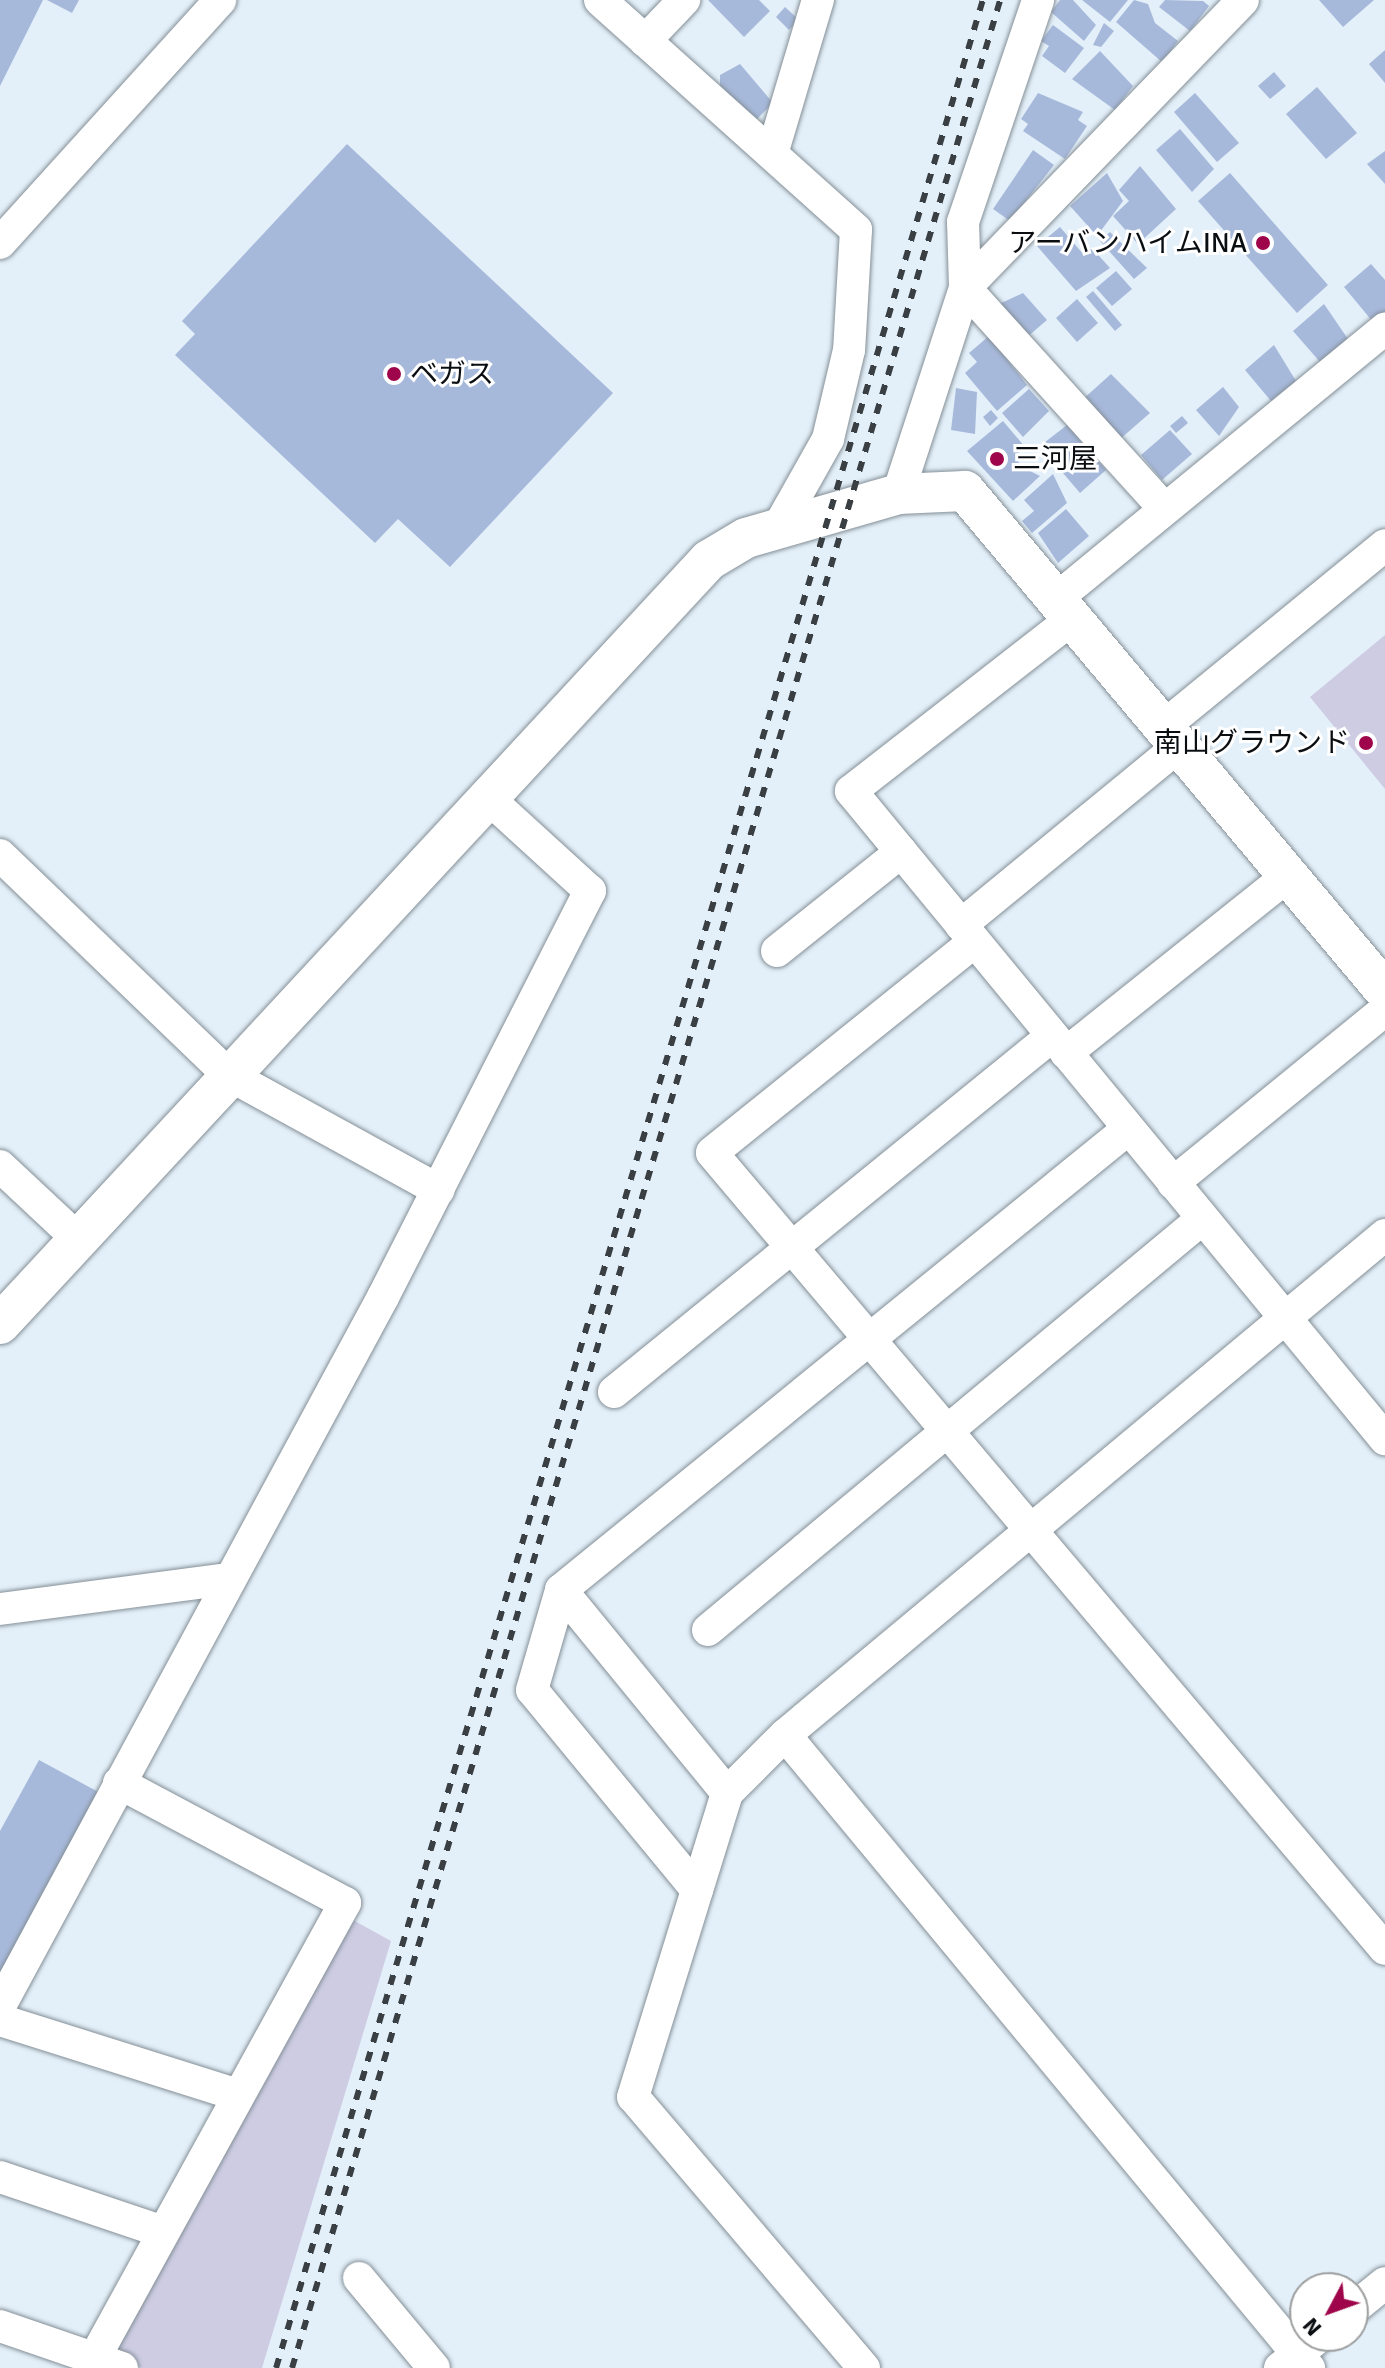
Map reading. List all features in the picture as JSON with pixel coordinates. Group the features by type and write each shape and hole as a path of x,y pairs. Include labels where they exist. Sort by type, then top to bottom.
{"street":[{"path":"0,243 220,0"},
{"path":"600,0 856,230 849,350 828,439 779,526"},
{"path":"645,41 684,0"},
{"path":"772,154 818,0"},
{"path":"898,494 965,288 963,222 1038,0"},
{"path":"965,288 1243,0"},
{"path":"965,288 1163,507"},
{"path":"1385,329 1163,507 1064,609 851,791 1385,1439"},
{"path":"0,1324 709,560 779,526 898,494 965,491 1385,991"},
{"path":"1385,545 1171,736 968,933 712,1153 1028,1532 1385,1949"},
{"path":"0,2006 438,1190 590,891 488,798"},
{"path":"777,951 901,852"},
{"path":"0,855 229,1075 438,1190"},
{"path":"614,1392 791,1248 1288,876"},
{"path":"1173,1183 1385,1010"},
{"path":"697,1890 532,1690 561,1590 1128,1129"},
{"path":"0,1166 79,1240"},
{"path":"708,1630 1202,1219"},
{"path":"864,2368 633,2097 727,1793 785,1735 1385,1235"},
{"path":"0,1609 229,1579"},
{"path":"561,1590 727,1793"},
{"path":"785,1735 1302,2356"},
{"path":"0,2326 102,2364 163,2232 345,1903 119,1783"},
{"path":"0,2020 238,2095"},
{"path":"0,2177 163,2232"},
{"path":"359,2278 434,2368"},
{"path":"1369,2296 1385,2283"}],"shaded area":[{"name":"南山グラウンド","path":"1385,635 1385,789 1310,697"},
{"path":"353,1920 391,1941 262,2368 142,2368 113,2356"}],"building":[{"path":"0,0 43,0 0,86"},
{"path":"47,0 79,0 72,13"},
{"path":"708,0 759,0 770,11 744,37"},
{"path":"1060,0 1073,0 1096,25 1084,41 1051,12"},
{"path":"1082,0 1128,0 1110,22"},
{"path":"1134,0 1148,4 1155,23 1178,41 1162,62 1116,22"},
{"path":"1165,0 1203,1 1209,6 1190,31 1159,7"},
{"path":"1319,0 1374,0 1343,27"},
{"path":"785,7 799,20 789,30 776,17"},
{"path":"1104,23 1114,31 1101,47 1093,45"},
{"path":"1053,25 1084,48 1065,73 1042,56 1049,46 1041,41"},
{"path":"1385,50 1385,83 1369,64"},
{"path":"1100,51 1133,86 1115,110 1072,79"},
{"path":"740,64 773,103 756,120 720,90 720,75"},
{"path":"1274,72 1286,86 1270,99 1258,86"},
{"path":"1317,87 1357,133 1326,159 1286,114"},
{"path":"1038,93 1083,112 1078,120 1087,126 1065,159 1023,131 1028,124 1021,119"},
{"path":"1195,93 1239,143 1217,162 1174,112"},
{"path":"1180,129 1214,169 1192,192 1156,150"},
{"name":"ベガス","path":"347,144 613,393 450,567 398,519 375,543 175,355 195,334 182,321"},
{"path":"1033,150 1054,165 1010,221 993,209"},
{"path":"1385,151 1385,184 1367,164"},
{"path":"1140,166 1176,209 1138,244 1113,216 1129,201 1119,190"},
{"path":"1107,173 1123,201 1097,236 1070,206"},
{"name":"アーバンハイムINA","path":"1230,173 1328,285 1297,313 1198,201"},
{"path":"1060,227 1084,255 1092,248 1110,268 1076,291 1037,246"},
{"path":"1110,232 1147,268 1134,279 1100,241"},
{"path":"1371,264 1385,280 1385,312 1373,322 1344,287"},
{"path":"1116,271 1132,289 1112,306 1096,288"},
{"path":"1093,291 1122,325 1115,331 1086,297"},
{"path":"1023,293 1047,320 1026,338 997,305"},
{"path":"1077,299 1098,323 1077,342 1056,318"},
{"path":"1324,304 1348,339 1320,362 1293,331"},
{"path":"989,336 1027,385 997,411 965,373 977,362 969,353"},
{"path":"1274,345 1296,381 1271,401 1245,370"},
{"path":"1111,374 1150,413 1119,440 1082,400"},
{"path":"1223,387 1239,407 1219,436 1196,410"},
{"path":"956,388 977,392 975,434 951,430"},
{"path":"1029,389 1049,411 1023,437 1002,413"},
{"path":"991,410 998,418 990,426 983,417"},
{"path":"1182,416 1188,423 1176,433 1170,426"},
{"name":"三河屋","path":"1003,421 1025,447 1016,455 1020,466 1040,476 1013,501 967,451"},
{"path":"1067,425 1106,470 1080,493 1040,446"},
{"path":"1170,430 1192,454 1162,480 1141,455"},
{"path":"1053,474 1067,503 1032,533 1022,521 1034,511 1024,500"},
{"path":"1066,509 1089,536 1058,563 1038,533"},
{"path":"39,1760 104,1795 0,1990 0,1831"}],"railway":[{"path":"276,2368 983,0"},
{"path":"292,2368 1000,0"}],"place":[{"name":"アーバンハイムINA","path":"1263,243"},
{"name":"ベガス","path":"394,374"},
{"name":"三河屋","path":"997,459"},
{"name":"南山グラウンド","path":"1366,743"}]}
